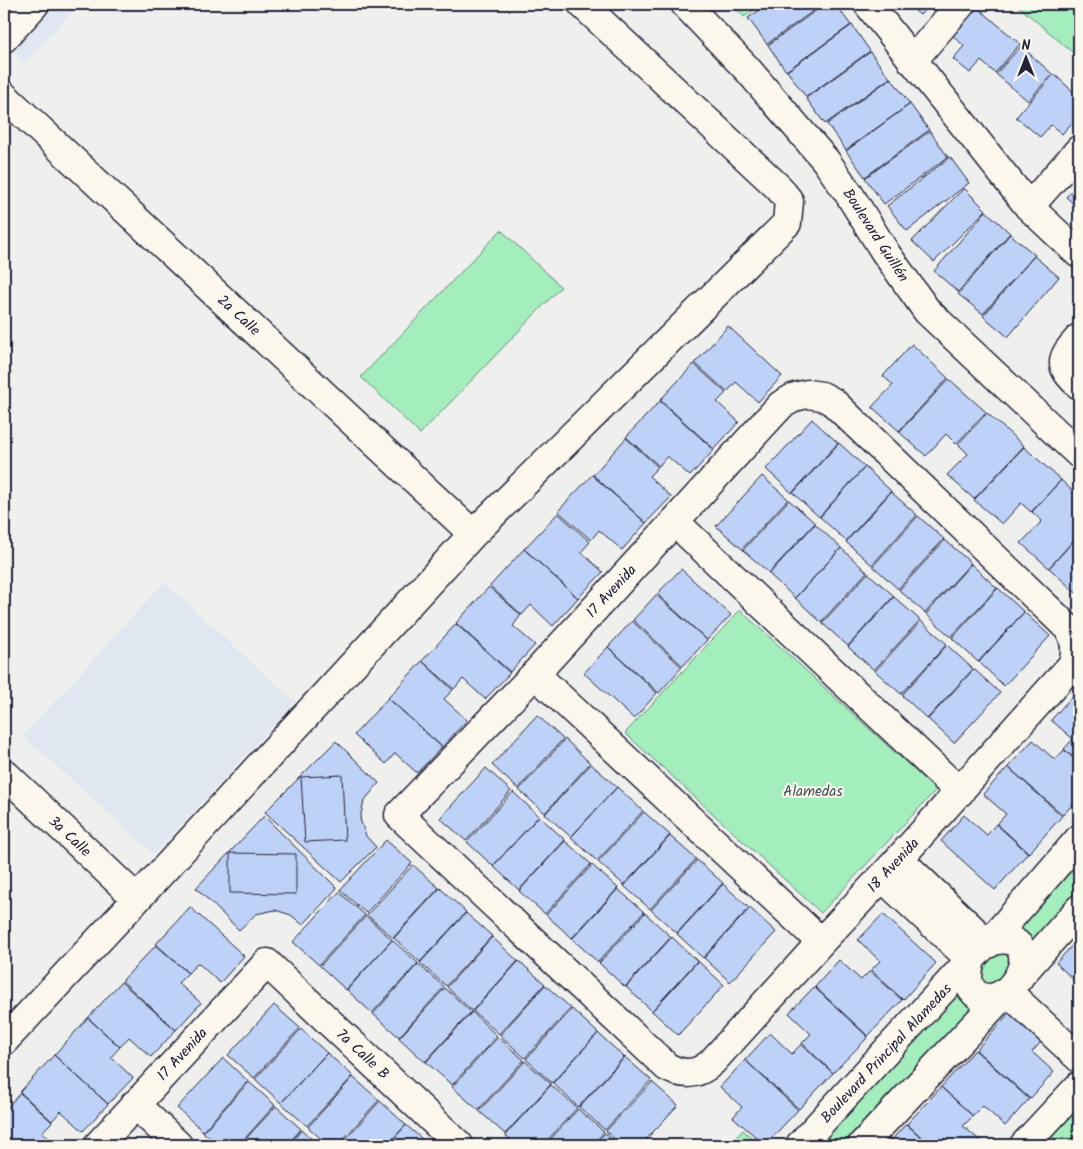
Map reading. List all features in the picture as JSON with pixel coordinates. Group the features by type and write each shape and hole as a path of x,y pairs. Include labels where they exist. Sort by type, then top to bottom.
{"street":[{"path":"4,38 35,4"},
{"path":"4,1041 473,534 787,223 789,201 779,188 582,4"},
{"name":"Boulevard Guillén","path":"686,4 748,70 826,160 885,252 927,311 1079,454"},
{"path":"868,4 1029,207 1079,254"},
{"path":"912,61 961,4"},
{"name":"2a Calle","path":"4,96 473,534"},
{"path":"1029,207 1079,150"},
{"path":"1079,338 1063,359 1064,366 1071,377 1079,384"},
{"name":"17 Avenida","path":"712,1062 703,1070 693,1073 680,1073 667,1067 399,815 535,674 781,405 795,397 807,394 822,396 833,402 1070,630 1076,645 1072,665"},
{"path":"675,522 960,792"},
{"name":"18 Avenida","path":"712,1062 960,792 1072,665"},
{"path":"535,674 821,942"},
{"name":"3a Calle","path":"4,774 137,899"},
{"name":"Boulevard Principal Alamedas","path":"800,1145 979,952 1079,839"},
{"path":"890,868 979,952 998,940 1012,941 1019,946 1023,963 1012,984"},
{"path":"862,1145 1079,909"},
{"name":"Boulevard Principal Alamedas","path":"979,952 968,976 975,992 992,998 998,996 1012,984"},
{"name":"17 Avenida","path":"98,1145 267,963"},
{"name":"7a Calle B","path":"267,963 459,1145"},
{"path":"1012,984 1079,1032"},
{"path":"1012,984 1079,1058"},
{"path":"1030,1143 1079,1086"},
{"path":"135,1104 178,1145"}],"shaded area":[{"path":"4,4 80,4 24,63 4,43"},
{"path":"164,582 295,702 154,854 23,736"}],"green space":[{"path":"732,4 763,4 744,17"},
{"path":"1016,4 1079,4 1079,58"},
{"path":"501,230 561,287 420,434 361,377"},
{"name":"Alamedas","path":"740,610 936,790 821,913 625,733"},
{"path":"1079,851 1079,900 1039,946 1014,925"},
{"path":"995,947 1019,960 988,991 973,970"},
{"path":"954,988 979,1011 854,1145 808,1145"},
{"path":"1079,1107 1079,1145 1062,1145 1052,1136"},
{"path":"743,1130 760,1145 729,1145"}],"building":[{"path":"768,4 823,4 767,44 748,18"},
{"path":"825,4 835,4 851,25 786,71 768,45"},
{"path":"907,4 930,4 920,15"},
{"path":"976,6 1020,44 995,73 981,61 970,73 953,59 964,46 951,34"},
{"path":"852,25 870,51 806,97 787,71"},
{"path":"1021,46 1052,74 1028,101 996,74"},
{"path":"870,52 890,78 825,124 806,98"},
{"path":"1054,74 1079,97 1079,115 1062,134 1051,125 1040,137 1016,117"},
{"path":"891,78 910,104 846,150 827,124"},
{"path":"910,104 929,130 865,177 846,151"},
{"path":"930,131 948,157 884,204 865,178"},
{"path":"950,157 969,183 907,231 887,206"},
{"path":"1079,183 1079,209 1066,197"},
{"path":"964,188 986,210 934,262 912,241"},
{"path":"986,211 1010,233 958,292 934,271"},
{"path":"1010,234 1035,255 983,314 958,294"},
{"path":"1034,256 1059,277 1008,337 983,316"},
{"path":"728,326 782,376 758,402 736,382 727,392 695,363"},
{"path":"912,344 948,378 899,431 872,407 893,385 883,376"},
{"path":"694,364 726,393 717,402 739,422 714,449 660,400"},
{"path":"949,379 986,412 956,444 946,434 926,456 899,432"},
{"path":"660,401 714,450 690,476 667,456 659,466 626,437"},
{"path":"987,413 1024,446 974,499 947,475 968,454 958,444"},
{"path":"812,419 838,443 792,493 766,469"},
{"path":"626,438 658,467 649,476 671,497 646,523 593,475"},
{"path":"839,443 865,467 819,517 793,493"},
{"path":"1024,447 1061,480 1031,512 1021,503 1002,524 974,500"},
{"path":"865,467 891,491 846,541 820,517"},
{"path":"592,475 646,523 622,550 599,530 591,540 558,511"},
{"path":"762,476 788,499 742,549 716,526"},
{"path":"1061,480 1079,497 1079,534 1049,568 1021,543 1042,521 1032,512"},
{"path":"891,492 917,515 872,565 846,542"},
{"path":"789,500 815,523 769,573 743,550"},
{"path":"558,513 590,542 581,552 603,572 578,598 524,549"},
{"path":"918,516 944,539 898,589 873,566"},
{"path":"815,524 841,548 795,598 769,574"},
{"path":"1079,535 1079,589 1076,593 1049,568"},
{"path":"945,540 971,563 925,613 899,590"},
{"path":"841,548 867,572 821,622 795,598"},
{"path":"524,549 578,598 553,626 531,605 522,615 490,586"},
{"path":"971,564 997,588 951,637 926,614"},
{"path":"681,569 731,615 707,640 657,594"},
{"path":"868,573 894,596 848,646 822,623"},
{"path":"489,587 521,615 513,626 535,645 510,672 456,623"},
{"path":"998,588 1024,612 978,662 952,638"},
{"path":"656,595 707,640 683,666 633,620"},
{"path":"894,597 920,620 874,670 848,647"},
{"path":"1024,612 1050,636 1004,686 979,662"},
{"path":"632,621 682,667 659,693 608,647"},
{"path":"921,621 947,644 901,694 875,671"},
{"path":"456,624 510,673 485,699 463,679 454,689 422,661"},
{"path":"947,645 973,669 927,719 902,695"},
{"path":"608,647 657,693 634,719 584,673"},
{"path":"422,661 453,690 444,699 467,720 442,747 388,698"},
{"path":"974,669 1000,693 954,743 928,719"},
{"path":"1075,693 1079,696 1079,763 1064,749 1073,739 1051,720"},
{"path":"388,698 442,747 417,773 395,753 386,764 354,735"},
{"path":"537,715 563,739 518,789 492,765"},
{"path":"565,739 590,763 545,813 519,790"},
{"path":"1033,740 1055,760 1064,750 1079,763 1079,797 1063,815 1008,767"},
{"path":"336,741 379,783 364,801 360,819 366,836 376,847 341,882 265,812"},
{"path":"591,764 617,787 571,837 545,814"},
{"path":"1008,767 1062,816 1029,853 997,824 1006,814 983,794"},
{"path":"486,768 511,791 466,841 440,818"},
{"path":"342,775 345,840 305,842 301,777"},
{"path":"617,787 643,811 597,861 571,837"},
{"path":"513,792 539,816 493,866 467,842"},
{"path":"644,812 670,835 624,885 598,862"},
{"path":"964,815 987,835 996,824 1028,853 995,890 941,841"},
{"path":"264,816 337,888 303,925 291,915 275,910 256,914 239,930 196,888"},
{"path":"539,816 565,840 519,890 493,866"},
{"path":"670,836 696,859 650,909 624,886"},
{"path":"386,840 412,863 366,913 340,890"},
{"path":"565,841 591,864 545,914 519,891"},
{"path":"230,853 296,854 296,894 230,893"},
{"path":"697,860 723,883 677,933 651,910"},
{"path":"413,865 439,888 393,938 367,915"},
{"path":"592,865 618,888 572,938 546,915"},
{"path":"723,884 749,908 703,958 677,934"},
{"path":"440,888 466,912 420,962 394,938"},
{"path":"618,889 644,912 598,962 572,939"},
{"path":"339,892 365,915 319,965 293,942"},
{"path":"190,907 244,956 220,983 198,963 188,973 156,944"},
{"path":"750,908 776,932 730,982 704,958"},
{"path":"466,913 492,936 446,986 420,963"},
{"path":"645,913 671,937 625,987 599,963"},
{"path":"883,914 936,963 903,1000 871,970 880,961 858,940"},
{"path":"366,916 392,940 346,990 320,966"},
{"path":"492,937 518,961 472,1011 447,987"},
{"path":"672,937 697,961 652,1011 626,987"},
{"path":"1079,938 1079,985 1056,963"},
{"path":"392,940 418,963 372,1013 347,990"},
{"path":"156,945 188,973 178,983 201,1003 176,1030 122,981"},
{"path":"839,960 861,980 870,971 902,1000 868,1036 815,987"},
{"path":"519,961 545,984 499,1034 473,1011"},
{"path":"698,961 724,985 678,1035 652,1011"},
{"path":"418,964 444,987 399,1037 373,1014"},
{"path":"121,982 176,1030 151,1057 129,1037 120,1047 88,1018"},
{"path":"545,985 571,1008 525,1058 500,1035"},
{"path":"814,987 868,1037 833,1073 802,1043 811,1034 789,1013"},
{"path":"445,988 471,1012 425,1062 399,1038"},
{"path":"274,1005 300,1028 254,1078 228,1055"},
{"path":"572,1009 598,1033 552,1083 526,1059"},
{"path":"472,1012 497,1036 452,1085 426,1062"},
{"path":"1009,1013 1041,1042 1032,1052 1054,1072 1030,1099 976,1050"},
{"path":"88,1018 120,1047 111,1057 133,1078 108,1104 54,1055"},
{"path":"301,1029 327,1053 281,1103 255,1079"},
{"path":"598,1033 624,1057 578,1107 553,1083"},
{"path":"770,1033 792,1054 801,1044 833,1073 799,1109 745,1060"},
{"path":"498,1037 524,1060 478,1110 452,1087"},
{"path":"975,1050 1029,1099 1005,1126 983,1106 973,1116 941,1087"},
{"path":"327,1053 353,1076 307,1126 281,1103"},
{"path":"54,1055 108,1104 83,1131 61,1111 52,1121 20,1092"},
{"path":"625,1057 651,1080 605,1130 579,1107"},
{"path":"223,1058 248,1081 203,1131 177,1108"},
{"path":"745,1060 798,1110 765,1145 733,1117 742,1107 720,1087"},
{"path":"525,1061 551,1084 505,1134 479,1111"},
{"path":"353,1077 379,1100 338,1145 328,1145 308,1127"},
{"path":"249,1082 275,1105 239,1145 218,1145 203,1132"},
{"path":"652,1082 678,1105 641,1145 621,1145 606,1131"},
{"path":"551,1085 577,1108 543,1145 517,1145 505,1135"},
{"path":"941,1087 973,1116 963,1126 985,1145 930,1145 907,1124"},
{"path":"20,1093 52,1122 42,1132 57,1145 4,1145 4,1111"},
{"path":"380,1101 406,1125 387,1145 340,1145"},
{"path":"276,1106 301,1129 287,1145 240,1145"},
{"path":"578,1109 604,1132 592,1145 545,1145"},
{"path":"906,1124 930,1145 887,1145"},
{"path":"406,1125 429,1145 388,1145"},
{"path":"302,1130 318,1145 288,1145"},
{"path":"605,1133 618,1145 594,1145"}]}
